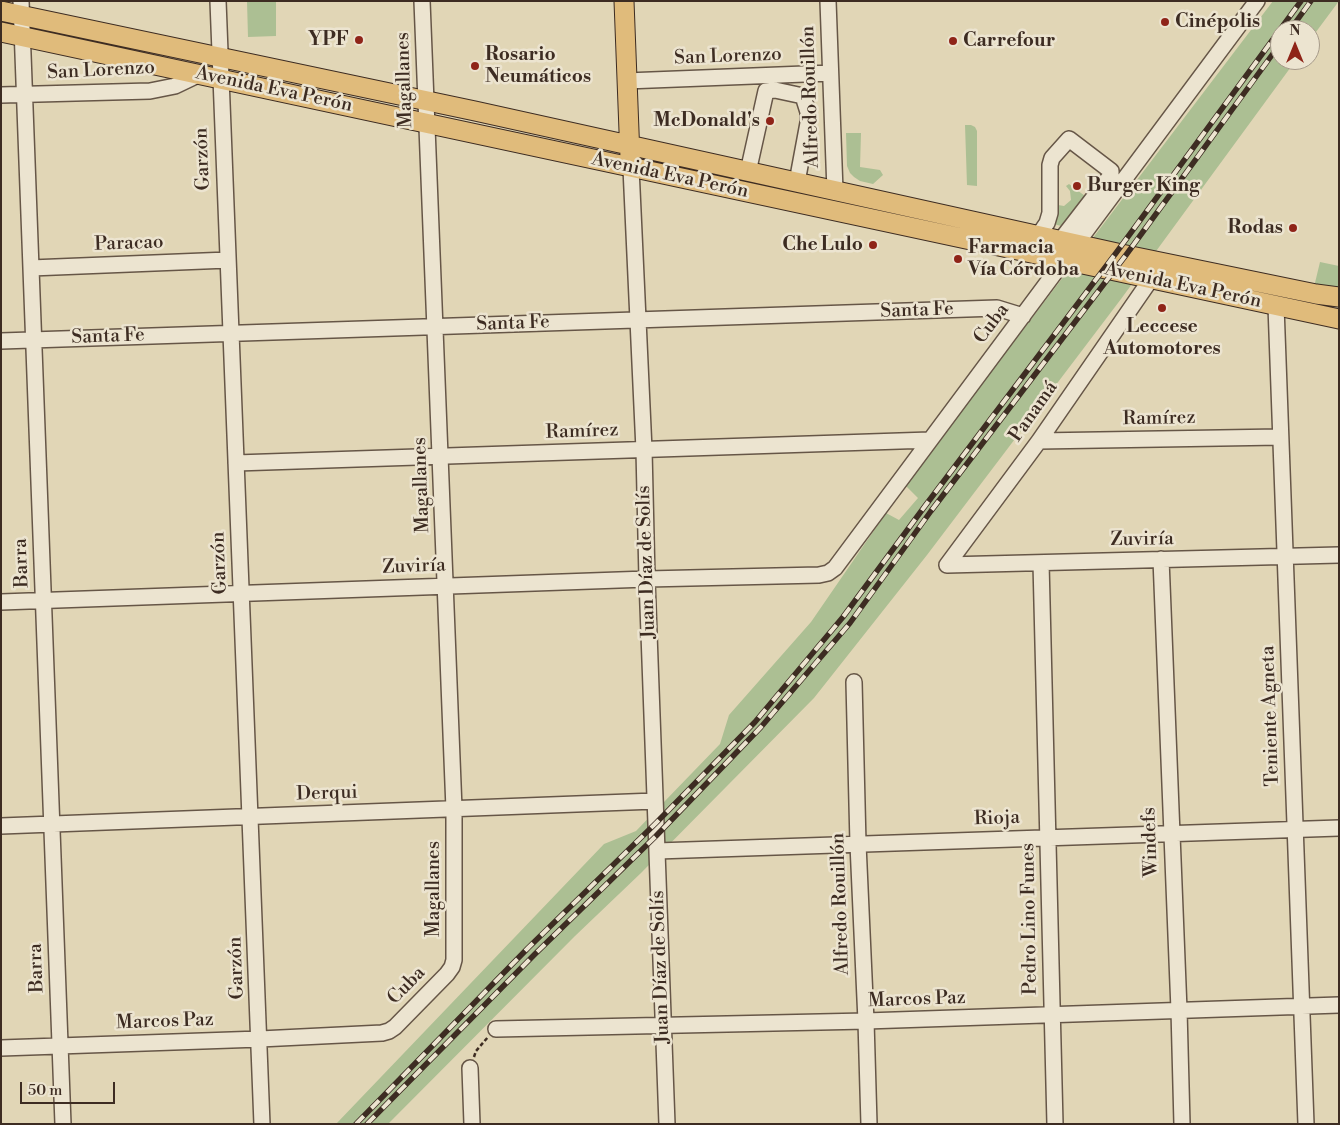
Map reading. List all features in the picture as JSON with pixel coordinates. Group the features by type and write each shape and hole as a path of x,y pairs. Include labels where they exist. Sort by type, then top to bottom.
{"main road":[{"name":"Juan Díaz de Solís","path":"624,1 631,168"},
{"name":"Avenida Eva Perón","path":"1,11 22,8 220,58 630,145 1068,243 1316,294 1339,297"},
{"name":"Avenida Eva Perón","path":"1,32 1339,320"}],"street":[{"name":"Garzón","path":"218,1 262,1124"},
{"name":"Magallanes","path":"422,1 454,809 454,960 452,967"},
{"name":"Alfredo Rouillón","path":"828,1 835,191"},
{"name":"Cuba","path":"828,573 835,568 1064,261 1068,243 1257,1"},
{"name":"Barra","path":"22,8 63,1124"},
{"name":"San Lorenzo","path":"626,80 830,73"},
{"name":"San Lorenzo","path":"1,95 150,91 175,86 200,74"},
{"path":"748,172 766,91 775,90 802,96 808,112 808,123 797,182"},
{"path":"808,123 832,125"},
{"path":"1038,236 1047,223 1050,213 1050,165 1052,158 1069,138 1111,171 1111,175 1068,243"},
{"name":"Juan Díaz de Solís","path":"631,168 644,450 667,1124"},
{"name":"Paracao","path":"31,268 228,260"},
{"name":"Panamá","path":"947,565 1039,441 1150,279"},
{"name":"Teniente Agneta","path":"1276,306 1306,1124"},
{"name":"Santa Fe","path":"1,341 997,308 1023,316"},
{"name":"Ramírez","path":"1039,441 1280,437"},
{"name":"Ramírez","path":"236,463 930,440"},
{"name":"Zuviría","path":"947,565 1339,555"},
{"name":"Windefs","path":"1161,560 1182,1124"},
{"name":"Pedro Lino Funes","path":"1041,563 1055,1124"},
{"name":"Zuviría","path":"1,602 647,579 819,576 828,573"},
{"name":"Alfredo Rouillón","path":"854,682 869,1124"},
{"name":"Derqui","path":"1,826 655,801"},
{"name":"Rioja","path":"657,851 1339,828"},
{"name":"Cuba","path":"389,1032 452,967"},
{"name":"Marcos Paz","path":"496,1029 866,1021 1339,1005"},
{"name":"Marcos Paz","path":"1,1048 260,1040 389,1032"},
{"path":"470,1068 472,1124"}],"green space":[{"path":"247,1 276,1 276,36 248,37"},
{"path":"1273,1 1339,1 1320,27 1320,20 1270,20 1270,70 1289,70 1121,299 927,555 814,698 388,1124 336,1124 604,844 636,831 720,744 729,715 811,622 886,513 899,520 918,498 905,485"},
{"path":"965,125 975,127 977,131 977,186 967,185"},
{"path":"846,133 861,133 860,167 880,170 883,175 873,184 860,181 850,173 847,166"},
{"path":"1069,184 1089,199 1073,219 1061,226 1050,223 1052,204 1064,206 1071,200 1070,191 1066,186"},
{"path":"1320,262 1339,266 1339,290 1314,287"}],"railway":[{"path":"356,1124 528,948 656,823 755,722 843,617 1116,253 1301,1"},
{"path":"1297,20 1311,1"},
{"path":"367,1124 535,954 656,836 761,727 850,623 931,511 1126,255 1270,58"}],"place":[{"name":"Cinépolis","path":"1165,22"},
{"name":"YPF","path":"359,40"},
{"name":"Carrefour","path":"953,41"},
{"name":"Rosario Neumáticos","path":"475,66"},
{"name":"McDonald's","path":"770,121"},
{"name":"Burger King","path":"1077,186"},
{"name":"Rodas","path":"1293,228"},
{"name":"Che Lulo","path":"873,245"},
{"name":"Farmacia Vía Córdoba","path":"958,259"},
{"name":"Leccese Automotores","path":"1162,308"}]}
